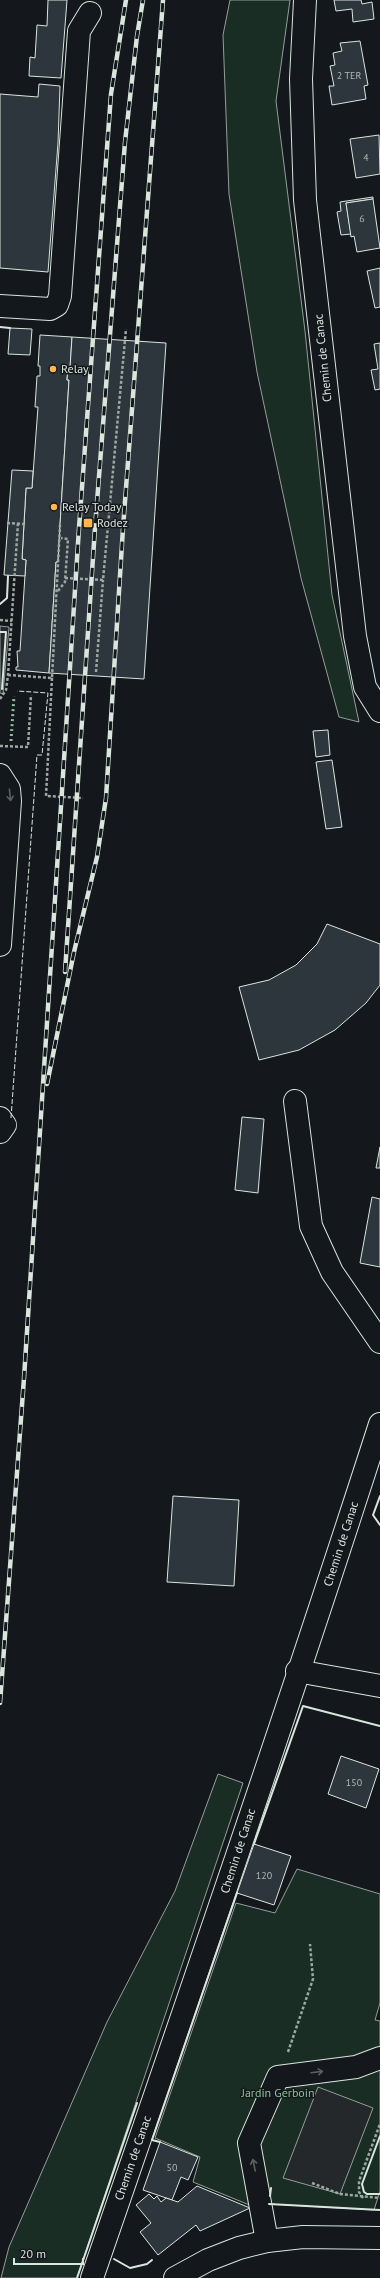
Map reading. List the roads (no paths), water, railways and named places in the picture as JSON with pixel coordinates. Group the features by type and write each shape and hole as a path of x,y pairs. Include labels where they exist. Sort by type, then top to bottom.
{"street":[{"name":"Chemin de Canac","path":"305,0 301,79 305,200 355,636 365,687 380,711"},
{"path":"0,306 50,309 57,305 60,296 79,31 90,14"},
{"path":"0,776 9,789 4,833 0,945"},
{"path":"295,1101 311,1226 332,1272 380,1342"},
{"path":"0,1118 5,1125 0,1132"},
{"name":"Chemin de Canac","path":"92,2278 197,1974 297,1671 340,1552 380,1424"},
{"path":"297,1671 380,1686"},
{"path":"267,2241 262,2204 249,2143 278,2077 356,2068 380,2058"},
{"path":"175,2278 208,2260 238,2248 267,2241 303,2237 380,2238"}],"railway":[{"path":"0,1703 24,1378 79,528 111,94 126,0"},
{"path":"65,972 95,528 125,142 137,36 143,0"},
{"path":"47,1084 74,952 97,857 106,798 123,528 163,0"}],"place":[{"name":"Relay","path":"53,369"},
{"name":"Relay Today","path":"54,507"},
{"name":"Rodez","path":"88,523"}],"park label":[{"name":"Jardin Gerboin","path":"278,2093"}]}
